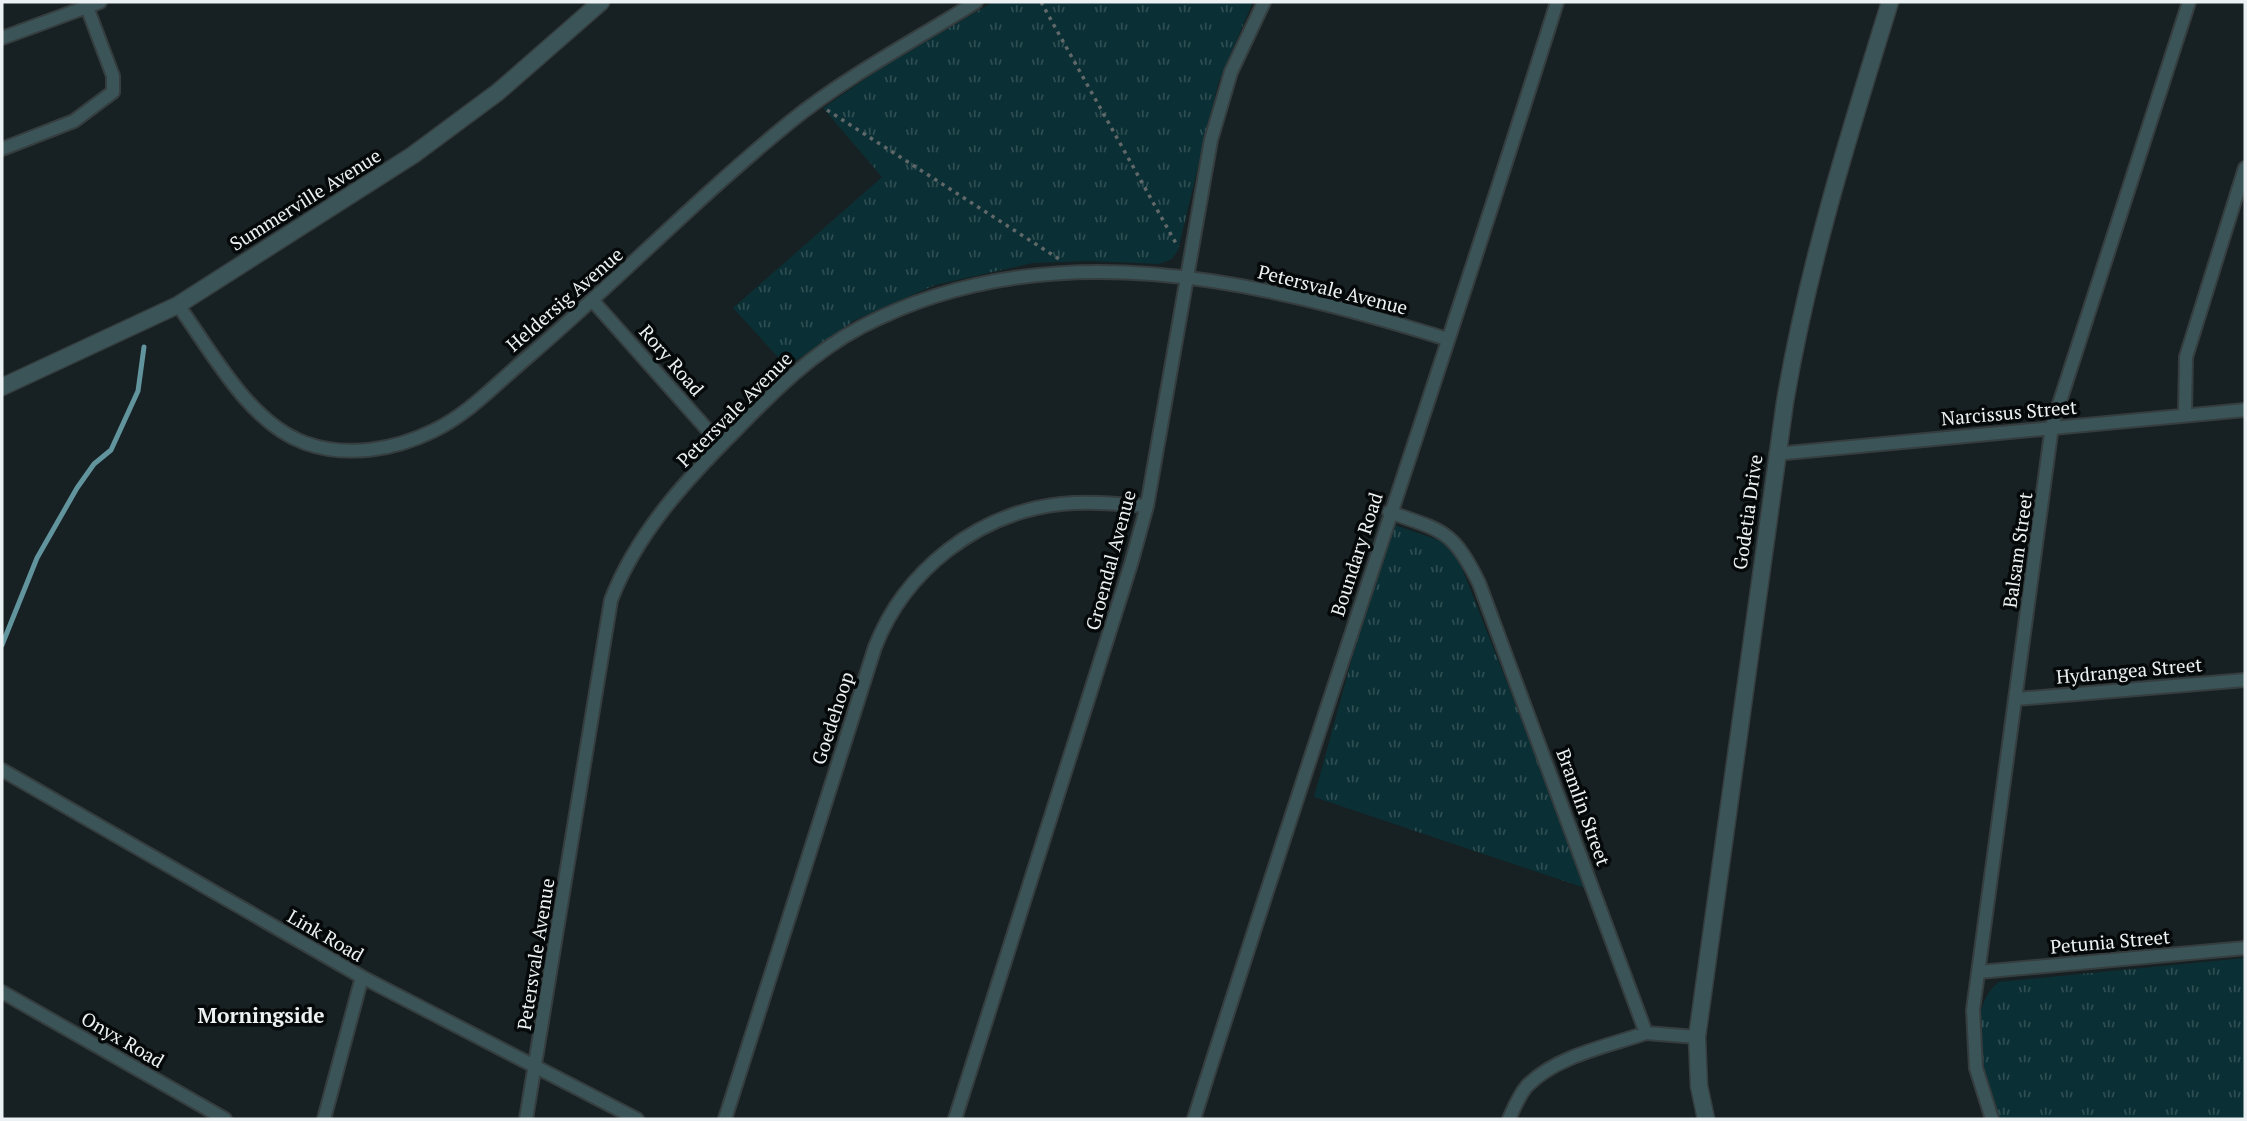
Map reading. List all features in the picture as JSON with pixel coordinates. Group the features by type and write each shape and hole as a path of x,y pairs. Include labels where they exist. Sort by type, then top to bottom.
{"street":[{"path":"2,38 100,2"},
{"name":"Summerville Avenue","path":"2,387 178,305 413,155 498,92 601,2"},
{"name":"Heldersig Avenue","path":"178,305 254,409 277,430 307,444 367,451 401,444 437,430 464,411 593,301 790,122 871,65 976,2"},
{"name":"Groendal Avenue","path":"955,1119 1113,628 1147,506 1185,278 1220,102 1264,2"},
{"name":"Boundary Road","path":"1194,1119 1389,512 1485,232 1558,2"},
{"name":"Godetia Drive","path":"1697,1037 1776,454 1806,290 1824,219 1890,2"},
{"name":"Balsam Street","path":"1992,1119 1976,1068 1972,1035 2052,426 2189,2"},
{"path":"2,149 74,121 113,92 113,76 87,7"},
{"path":"2185,415 2186,357 2245,168"},
{"name":"Petersvale Avenue","path":"526,1119 611,600 624,567 641,538 721,445 789,376 861,327 918,301 989,280 1052,271 1185,278 1288,293 1447,339"},
{"name":"Rory Road","path":"593,301 721,445"},
{"name":"Narcissus Street","path":"1776,454 2245,410"},
{"name":"Goedehoop","path":"725,1119 875,647 898,599 951,546 992,522 1029,509 1062,503 1147,506"},
{"name":"Bramlin Street","path":"1389,512 1441,530 1454,540 1479,583 1646,1033"},
{"name":"Hydrangea Street","path":"2016,699 2245,680"},
{"name":"Link Road","path":"2,770 362,977 536,1069 638,1119"},
{"name":"Petunia Street","path":"1979,972 2245,948"},
{"path":"324,1119 362,977"},
{"name":"Onyx Road","path":"2,992 225,1119"},
{"path":"1509,1119 1527,1087 1542,1075 1586,1054 1646,1033 1697,1037 1699,1086 1706,1119"}],"path":[{"path":"1041,2 1188,264"},
{"path":"816,103 1078,271"}],"green space":[{"path":"993,2 1253,2 1218,84 1178,250 1172,259 1159,264 1090,261 1033,263 935,285 855,320 787,367 733,308 882,177 823,108 881,68"},
{"path":"1389,523 1453,545 1588,889 1314,797"},
{"path":"2245,958 2245,1119 2000,1119 1984,1068 1979,1028 1981,1010 1988,994 1999,982"}],"waterway":[{"path":"2,645 37,558 77,488 94,464 111,450 138,391 144,347"}],"district":[{"name":"Morningside","path":"261,1015"}]}
